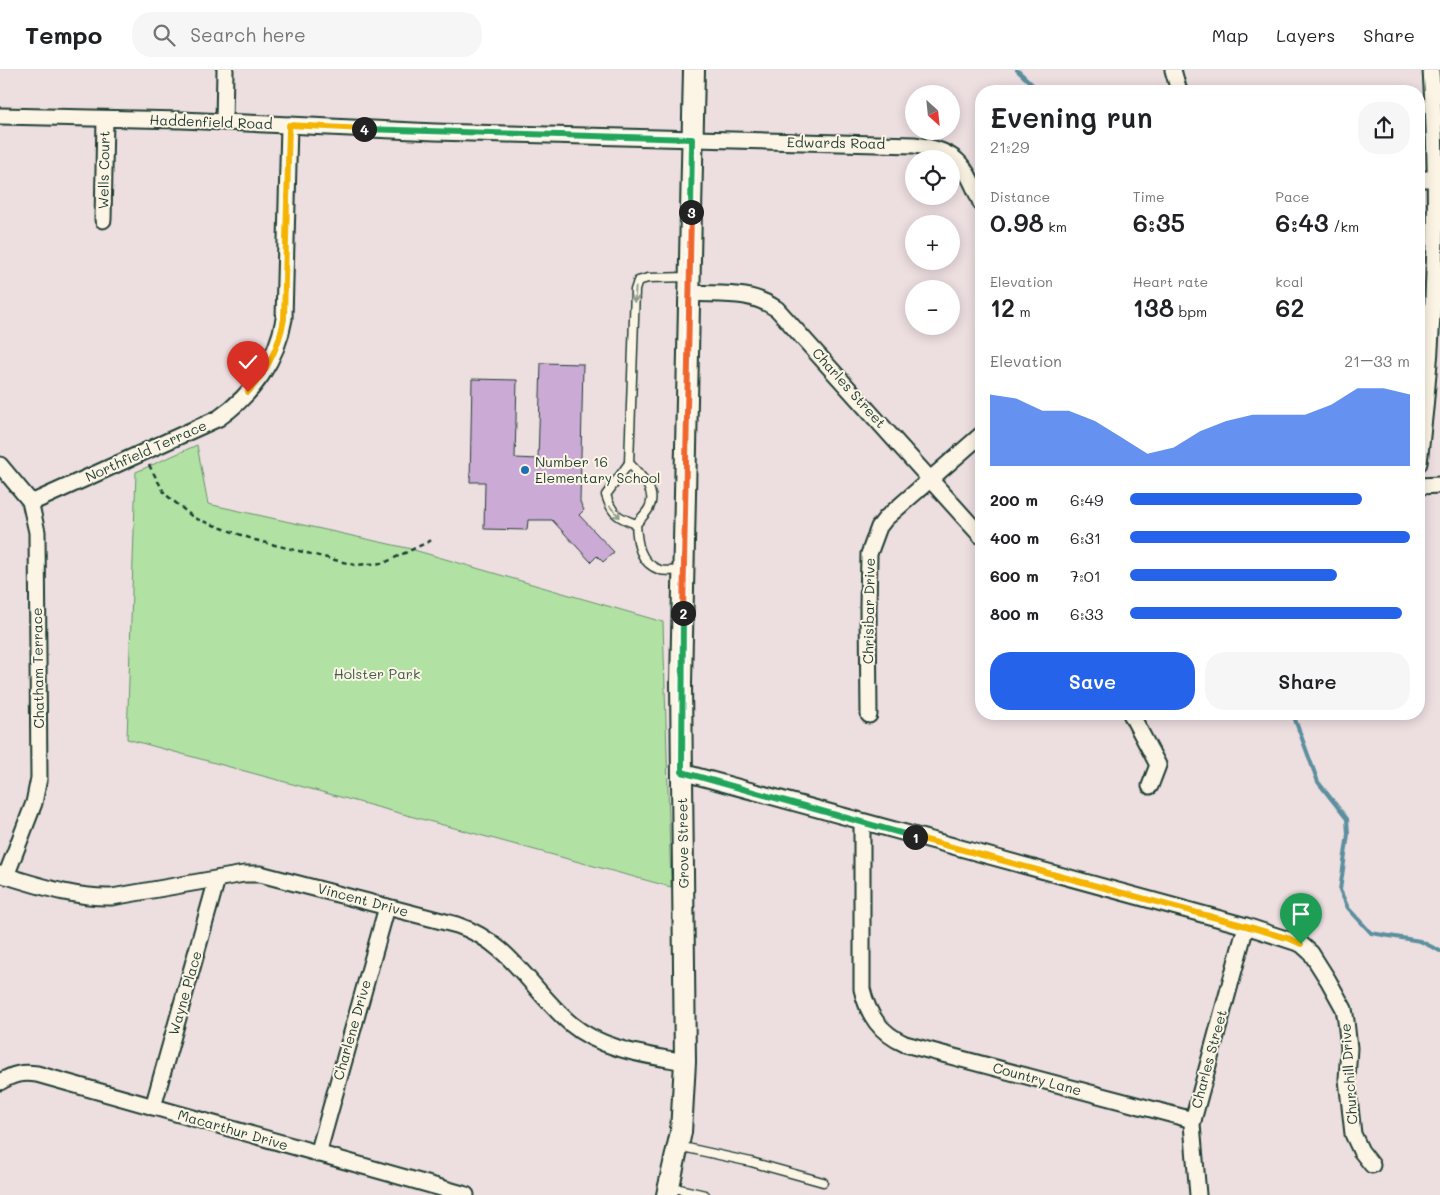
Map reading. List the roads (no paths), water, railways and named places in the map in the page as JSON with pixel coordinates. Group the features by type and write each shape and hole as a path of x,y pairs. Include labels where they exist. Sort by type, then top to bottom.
{"street":[{"path":"224,122 225,70"},
{"name":"Grove Street","path":"668,1191 678,1146 685,1062 682,772 683,570 694,70"},
{"path":"1173,70 1177,85"},
{"path":"1425,414 1434,315 1438,230 1431,70"},
{"name":"Haddenfield Road","path":"0,116 692,139"},
{"name":"Wells Court","path":"103,220 105,119"},
{"name":"Northfield Terrace","path":"31,503 206,424 234,407 262,376 281,336 284,319 289,125"},
{"name":"Edwards Road","path":"692,139 932,147 948,153 966,171 975,190"},
{"path":"1425,179 1437,179"},
{"name":"Charles Street","path":"689,285 748,295 764,300 777,309 975,529"},
{"name":"Chrisibar Drive","path":"869,715 868,607 871,545 879,527 886,518 975,440"},
{"name":"Chatham Terrace","path":"0,465 31,503 37,532 39,778 34,803 3,875"},
{"path":"1425,486 1440,485"},
{"path":"1134,720 1158,765 1150,786"},
{"name":"Churchill Drive","path":"682,772 1246,926 1301,944 1312,953 1344,1009 1349,1048 1347,1079 1353,1134 1360,1151 1372,1165"},
{"name":"Country Lane","path":"862,822 862,989 869,1013 875,1023 894,1039 905,1044 1193,1120"},
{"name":"Vincent Drive","path":"3,875 79,896 94,898 112,897 244,874 260,874 387,906 475,932 487,939 518,967 570,1024 590,1038 607,1045 685,1062"},
{"name":"Wayne Place","path":"153,1107 217,879"},
{"name":"Charlene Drive","path":"318,1154 387,906"},
{"name":"Charles Street","path":"1198,1195 1192,1139 1193,1120 1246,926"},
{"name":"Macarthur Drive","path":"0,1082 10,1076 24,1072 37,1074 466,1195"}],"lane":[{"path":"636,524 622,519 611,509 606,494 629,463 635,290 638,281 648,278 689,285"},
{"path":"629,463 647,482 651,496 650,508 636,524 638,546 645,561 660,570 683,570"},
{"path":"678,1146 751,1162 823,1182"},
{"path":"668,1191 705,1195"}],"waterway":[{"path":"1017,70 1033,85"},
{"path":"1295,720 1318,782 1347,819 1348,834 1340,890 1348,908 1371,933 1420,941 1440,951"}],"place":[{"name":"Number 16 Elementary School","path":"525,470"}],"park label":[{"name":"Holster Park","path":"377,674"}]}
